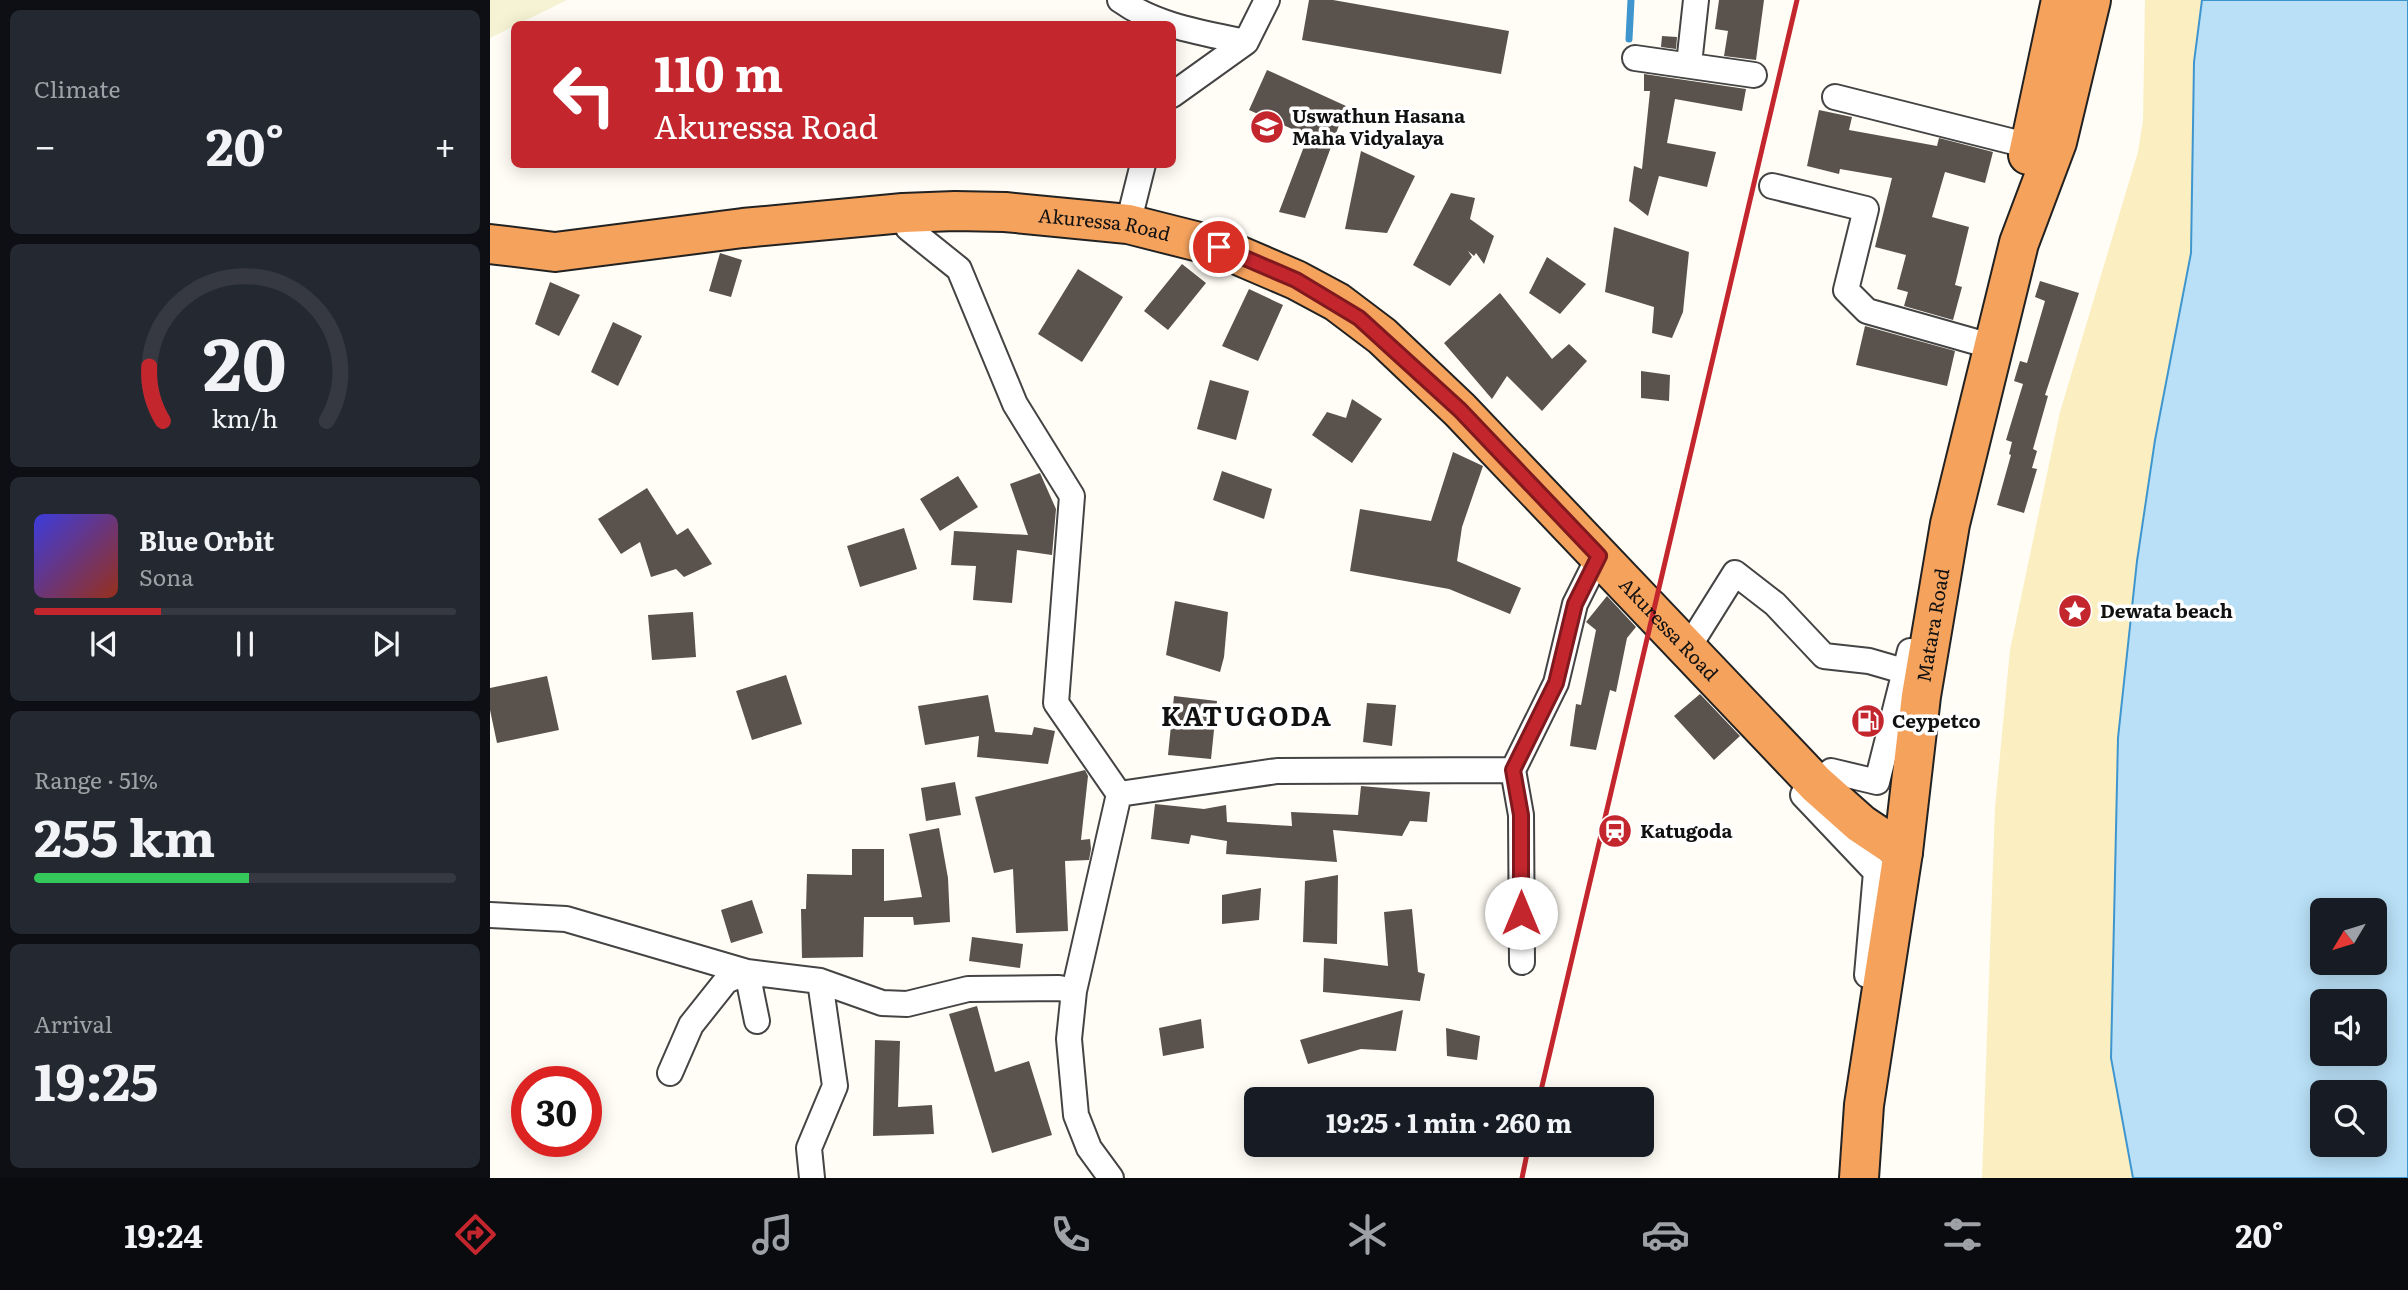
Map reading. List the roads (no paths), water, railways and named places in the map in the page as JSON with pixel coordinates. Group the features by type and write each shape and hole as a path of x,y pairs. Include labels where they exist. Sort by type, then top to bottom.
{"highway":[{"name":"Matara Road","path":"2019,243 2020,190 2061,0"},
{"name":"Matara Road","path":"1858,1178 1864,1105 1903,852 1921,696 1950,524 2019,243 2057,142 2091,0"},
{"name":"Akuressa Road","path":"490,244 555,251 903,212 1005,212 1128,224 1219,247 1296,280 1348,310 1382,336 1460,410 1816,784 1861,824 1903,852"}],"street":[{"path":"1120,0 1136,11 1164,21"},
{"path":"1176,92 1246,41 1267,0"},
{"path":"1689,64 1696,0"},
{"path":"1176,25 1246,41"},
{"path":"1635,58 1754,75"},
{"path":"1835,97 2030,145"},
{"path":"1128,224 1142,168"},
{"path":"1772,186 1866,209 1846,290 1867,311 1994,346 1933,523 1907,672 1877,782 1831,771 1803,795 1876,872 1855,1097 1864,1105"},
{"path":"903,212 908,228 959,269 1015,404 1073,496 1056,704 1119,794 1074,991 1069,1039 1076,1115 1089,1148 1111,1178"},
{"path":"1522,962 1521,815 1513,770 1556,683 1575,604 1599,556"},
{"path":"1688,648 1735,573 1775,604 1824,656 1869,662 1907,672"},
{"path":"1119,794 1277,771 1513,770"},
{"path":"490,915 566,919 747,972 820,981 882,1003 907,1004 968,989 1059,988 1074,991"},
{"path":"747,972 757,1021"},
{"path":"670,1073 691,1025 726,981 747,972"},
{"path":"812,1178 809,1148 835,1086 820,981"}],"water":[{"path":"2202,0 2408,0 2408,1178 2133,1178 2111,1058 2118,738 2137,561 2155,440 2191,253 2194,62"}],"waterway":[{"path":"1629,39 1631,0"}],"railway":[{"path":"1542,1087 1797,0"},
{"path":"1522,1178 1526,1157"}],"place":[{"name":"Uswathun Hasana Maha Vidyalaya","path":"1267,127"},
{"name":"Dewata beach","path":"2075,611"},
{"name":"Ceypetco","path":"1868,721"},
{"name":"Katugoda","path":"1615,831"}],"district":[{"name":"KATUGODA","path":"1247,717"}]}
